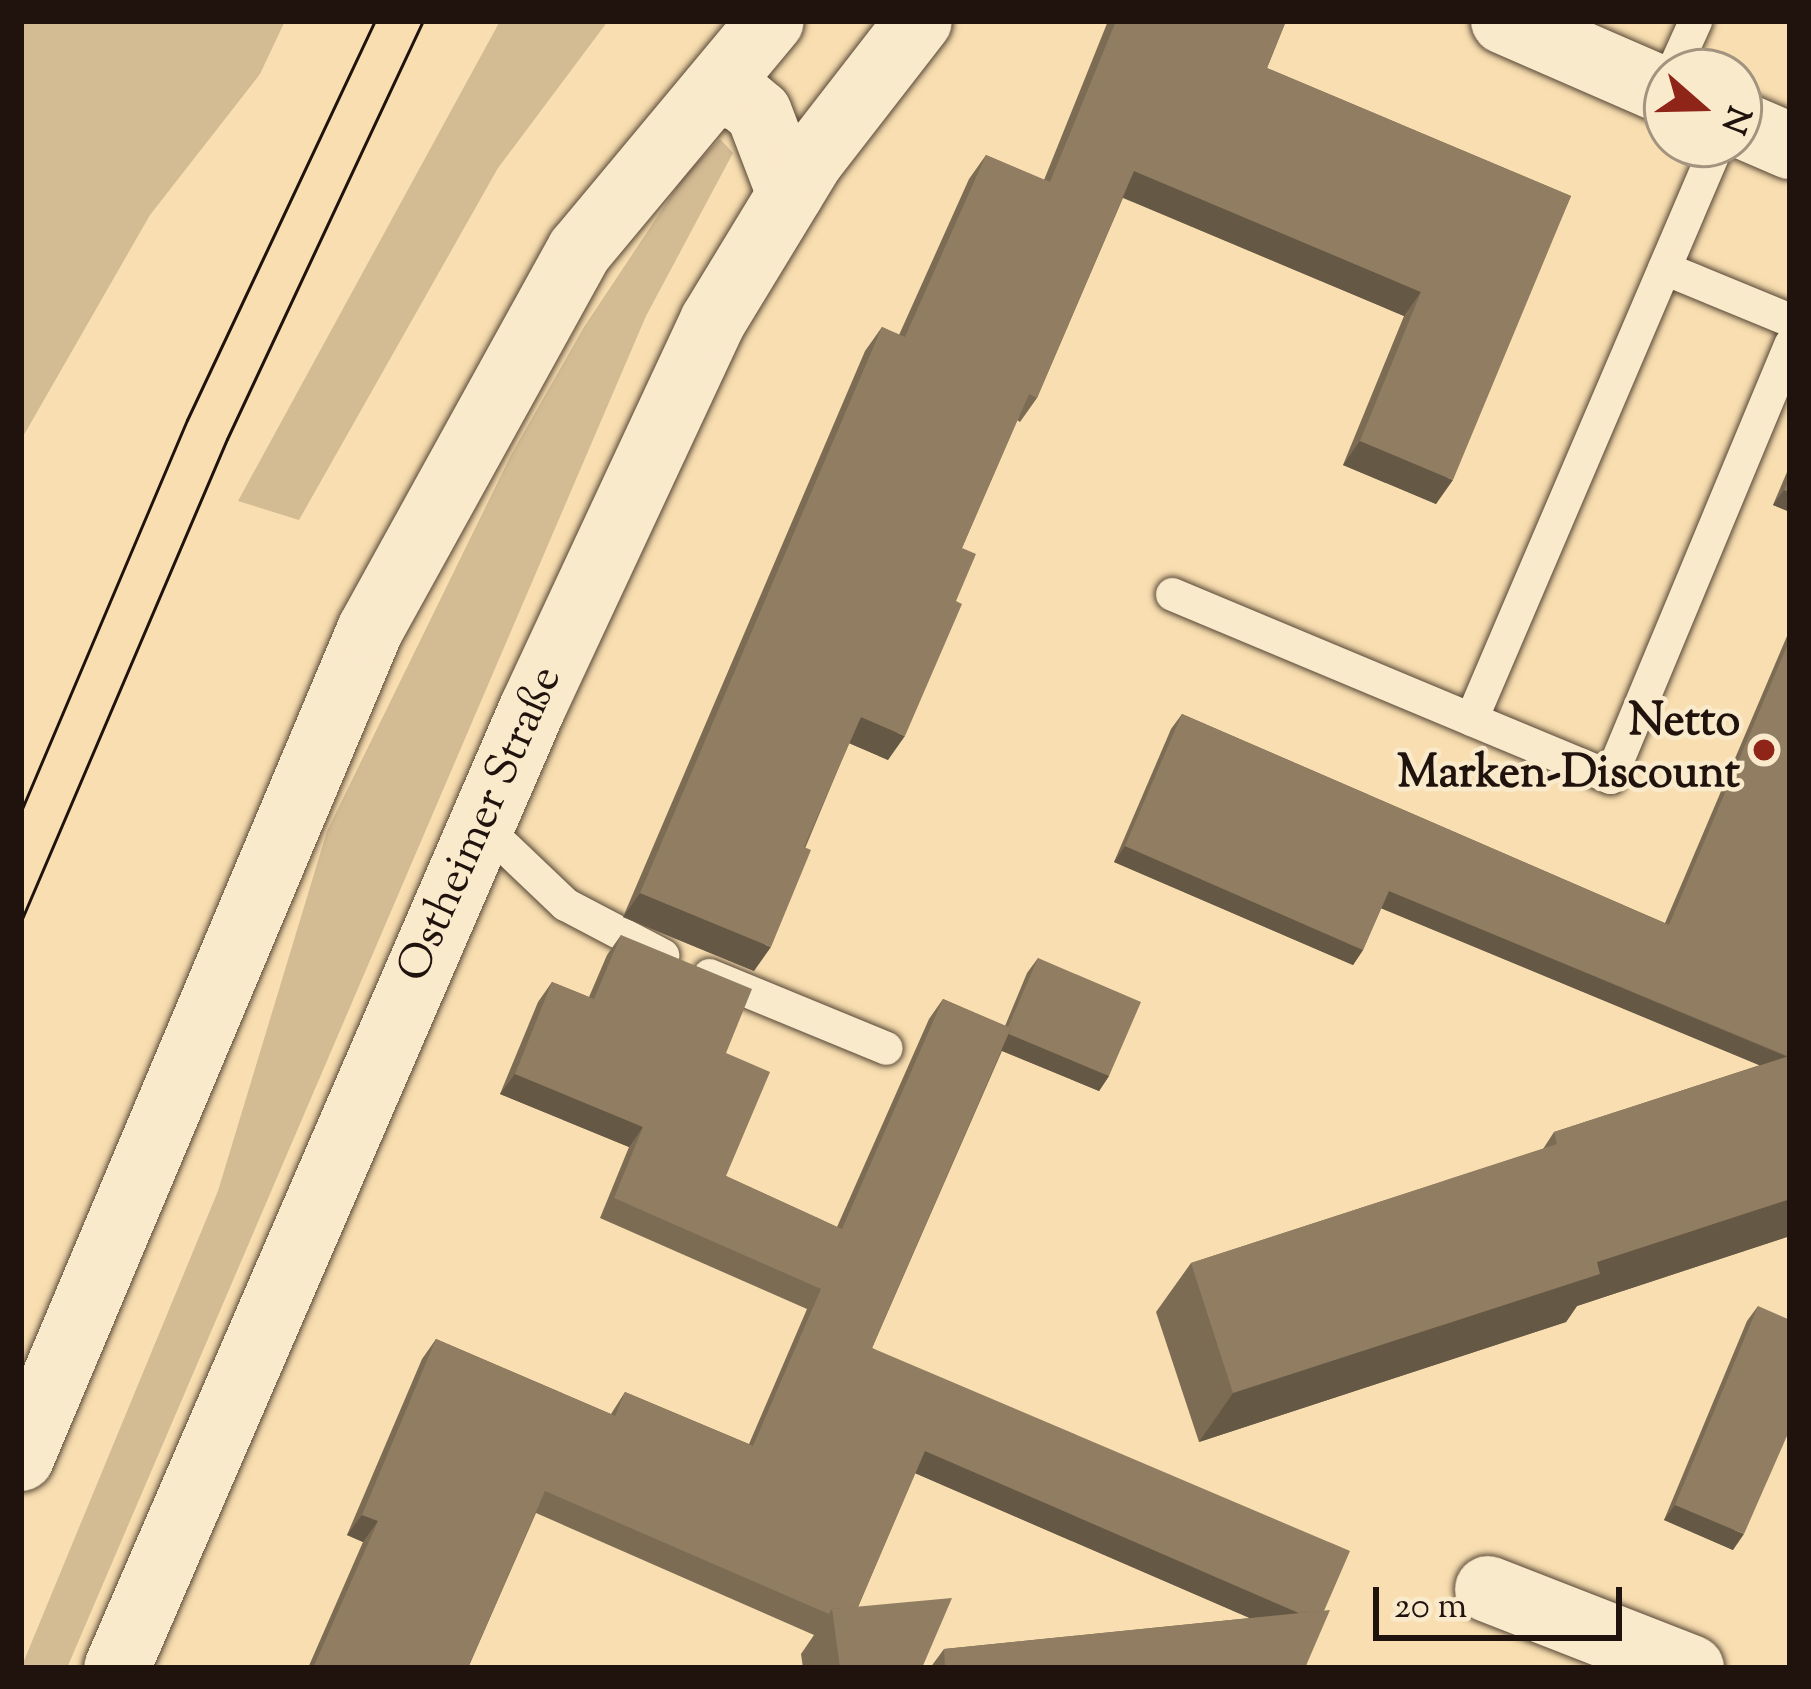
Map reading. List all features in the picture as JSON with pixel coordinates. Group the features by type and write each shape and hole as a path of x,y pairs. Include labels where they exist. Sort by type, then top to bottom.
{"main road":[{"path":"21,1458 370,630 580,250 771,21"},
{"name":"Ostheimer Straße","path":"118,1668 481,824 713,321 790,194 920,21"},
{"path":"1504,21 1643,75"},
{"path":"712,92 741,98 759,113 790,194"},
{"path":"1488,1588 1691,1668"}],"lane":[{"path":"1471,719 1707,168"},
{"path":"1664,268 1790,320"},
{"path":"1172,594 1610,777 1790,344"},
{"path":"481,824 565,904 608,933 886,1048"}],"shaded area":[{"path":"21,21 285,21 260,74 150,215 21,440"},
{"path":"500,21 608,21 498,168 299,520 238,501"},
{"path":"720,139 733,153 646,316 67,1668 21,1668 218,1191 327,831 511,455 584,327 685,175"}],"building":[{"path":"1116,21 1286,21 1267,68 1571,196 1453,480 1360,441 1421,292 1134,171 1037,398 1029,394 962,548 976,554 956,601 962,604 905,736 861,717 804,847 811,850 771,947 640,893 882,327 905,337 986,155 1050,182"},
{"path":"1790,639 1790,1057 1389,891 1363,950 1125,846 1182,714 1669,925"},
{"path":"621,935 752,989 726,1053 770,1072 726,1176 842,1229 943,999 1011,1028 872,1348 1350,1551 1324,1611 1299,1613 925,1451 858,1607 832,1609 829,1614 545,1491 468,1668 313,1668 378,1521 362,1515 436,1339 615,1416 625,1392 753,1446 821,1289 614,1198 643,1127 515,1074 552,982 594,999"},
{"path":"1038,958 1141,1002 1109,1076 1009,1034"},
{"path":"1789,1056 1790,1199 1597,1262 1600,1274 1233,1393 1191,1263 1557,1144 1554,1132"},
{"path":"1758,1306 1790,1320 1790,1429 1744,1534 1675,1505"},
{"path":"952,1598 922,1668 840,1668 832,1609"},
{"path":"1330,1610 1305,1668 945,1668 944,1649"}],"tram line":[{"path":"21,811 187,420 375,21"},
{"path":"21,921 227,439 423,21"}],"place":[{"name":"Netto Marken-Discount","path":"1764,750"}]}
